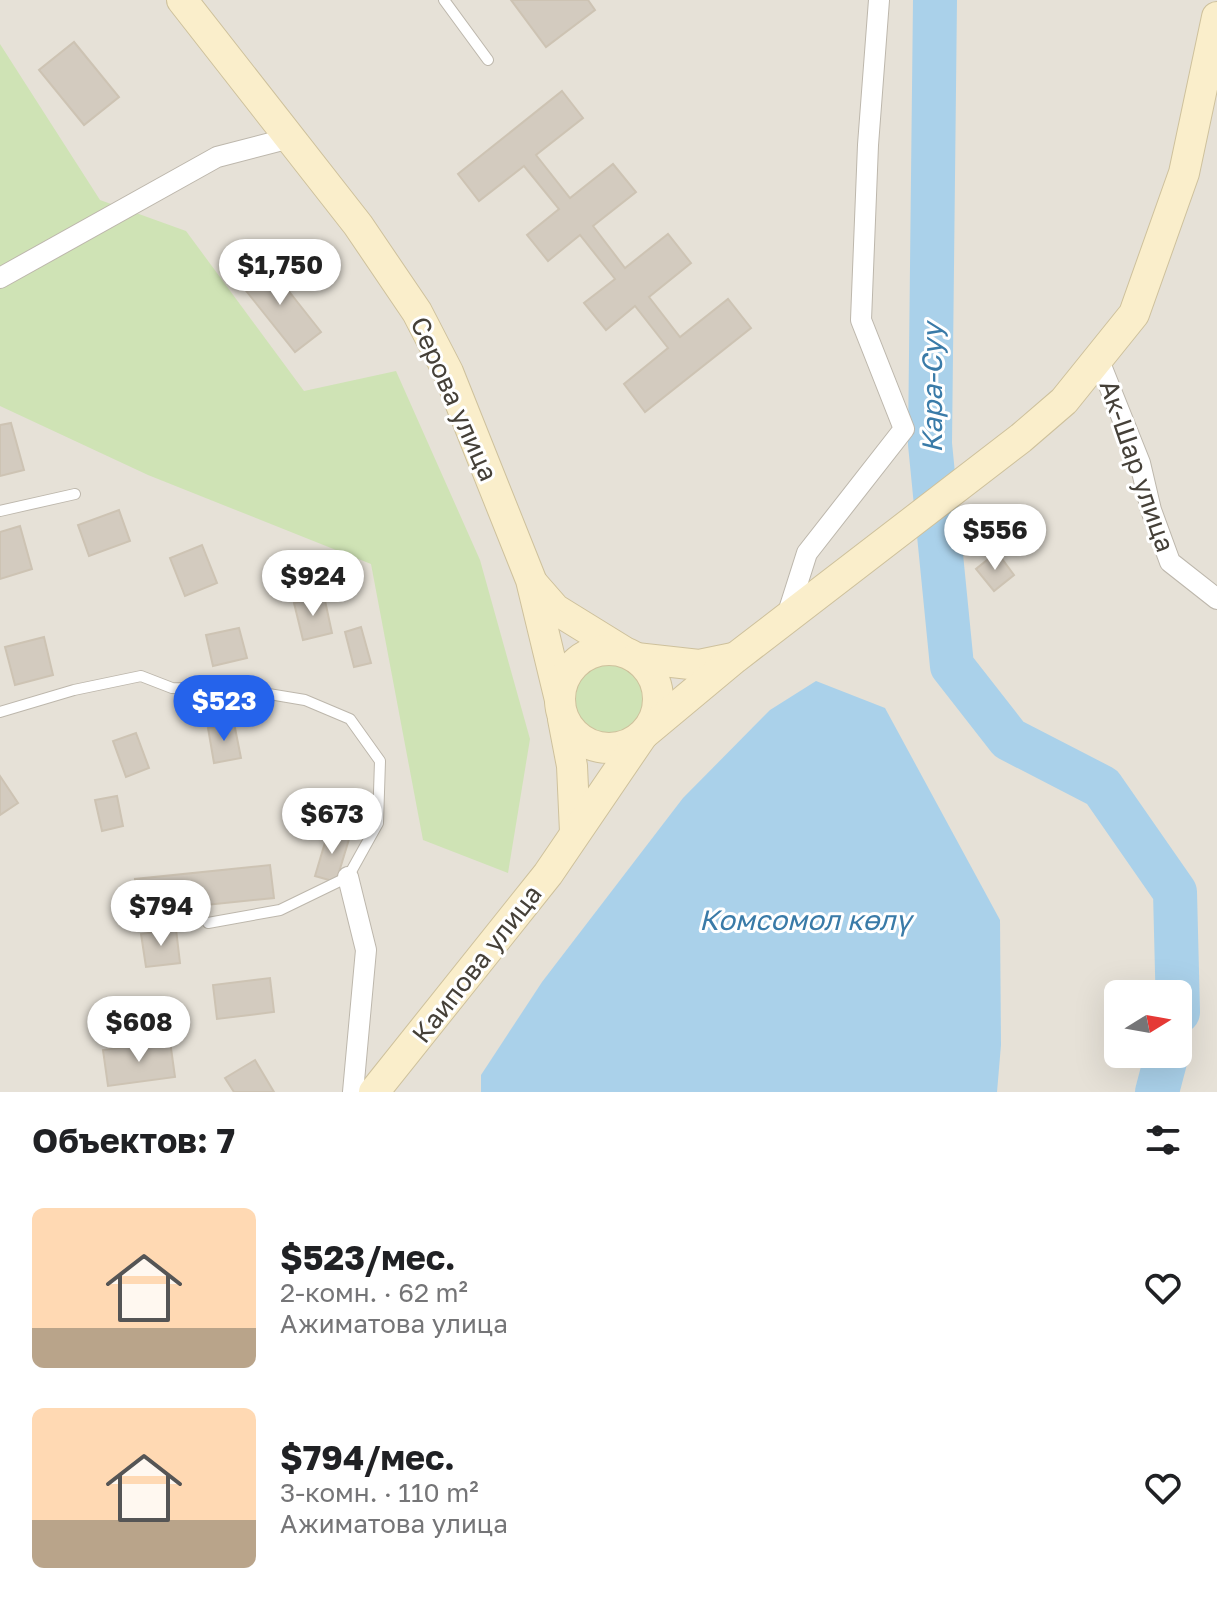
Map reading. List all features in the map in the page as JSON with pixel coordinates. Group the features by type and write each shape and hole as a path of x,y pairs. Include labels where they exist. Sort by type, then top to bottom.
{"main road":[{"name":"Серова улица","path":"182,0 358,225 417,312 448,372 531,580 562,709"},
{"path":"562,709 574,734 599,747 626,745 1003,452 1064,401 1134,314 1184,173 1217,17"},
{"name":"Серова улица","path":"531,580 555,609 600,640 633,656"},
{"path":"575,832 572,766 562,709 563,681 574,664 591,653 610,650 699,665 735,658"},
{"path":"633,656 648,670 656,685 654,718 643,734"},
{"name":"Каипова улица","path":"374,1092 530,897 643,734"}],"street":[{"path":"786,619 807,553 904,429 861,320 868,145 879,0"},
{"path":"0,278 217,157 290,138"},
{"name":"Ак-Шар улица","path":"1098,358 1140,463 1151,510 1170,562 1217,599"},
{"path":"348,877 366,950 353,1092"}],"lane":[{"path":"444,0 488,60"},
{"path":"0,511 75,494"},
{"path":"0,712 74,690 141,676 172,688 251,691 305,700 350,719 380,761 378,823 348,877 280,910 208,923"}],"shaded area":[{"path":"0,0 1217,0 1217,1092 0,1092"}],"green space":[{"path":"0,44 100,200 186,231 304,391 396,371 480,560 530,739 508,873 423,840 371,564 148,475 0,406"},
{"path":"616,665 638,680 644,700 642,714 634,725 623,733 602,735 584,725 576,714 574,693 584,675 595,667"}],"water":[{"name":"Комсомол көлү","path":"816,681 885,708 1000,920 1001,1045 997,1092 481,1092 481,1075 542,982 683,798 770,710"}],"building":[{"path":"511,0 588,0 595,10 546,47"},
{"path":"74,42 119,97 84,125 39,70"},
{"path":"562,91 583,118 536,155 570,198 613,164 636,192 593,226 625,268 668,234 691,263 649,297 680,337 728,299 751,328 645,412 624,384 668,348 635,306 606,330 584,303 615,279 580,235 548,261 527,235 559,209 524,166 479,201 458,174"},
{"path":"265,261 321,332 295,352 239,282"},
{"path":"11,423 24,470 0,476 0,425"},
{"path":"119,510 130,541 89,556 78,525"},
{"path":"20,526 32,569 0,579 0,532"},
{"path":"202,545 217,583 185,596 170,558"},
{"path":"997,552 1014,575 994,591 976,569"},
{"path":"324,596 332,633 303,640 294,603"},
{"path":"361,627 371,663 354,667 345,632"},
{"path":"239,628 247,658 213,666 206,635"},
{"path":"44,637 53,675 15,685 5,647"},
{"path":"234,723 241,758 214,763 208,728"},
{"path":"136,733 149,768 126,777 113,741"},
{"path":"0,776 18,803 0,815"},
{"path":"117,796 123,826 102,831 95,800"},
{"path":"329,829 350,836 336,882 315,876"},
{"path":"270,865 274,898 139,912 135,879"},
{"path":"176,929 180,963 146,967 141,934"},
{"path":"270,978 274,1012 217,1019 213,985"},
{"path":"170,1041 175,1077 108,1086 103,1050"},
{"path":"255,1060 274,1092 234,1092 225,1078"}],"waterway":[{"name":"Кара-Суу","path":"935,0 930,444 952,666 1009,739 1102,787 1175,892 1177,980"},
{"name":"Кара-Суу","path":"1157,1092 1163,1068"}]}
